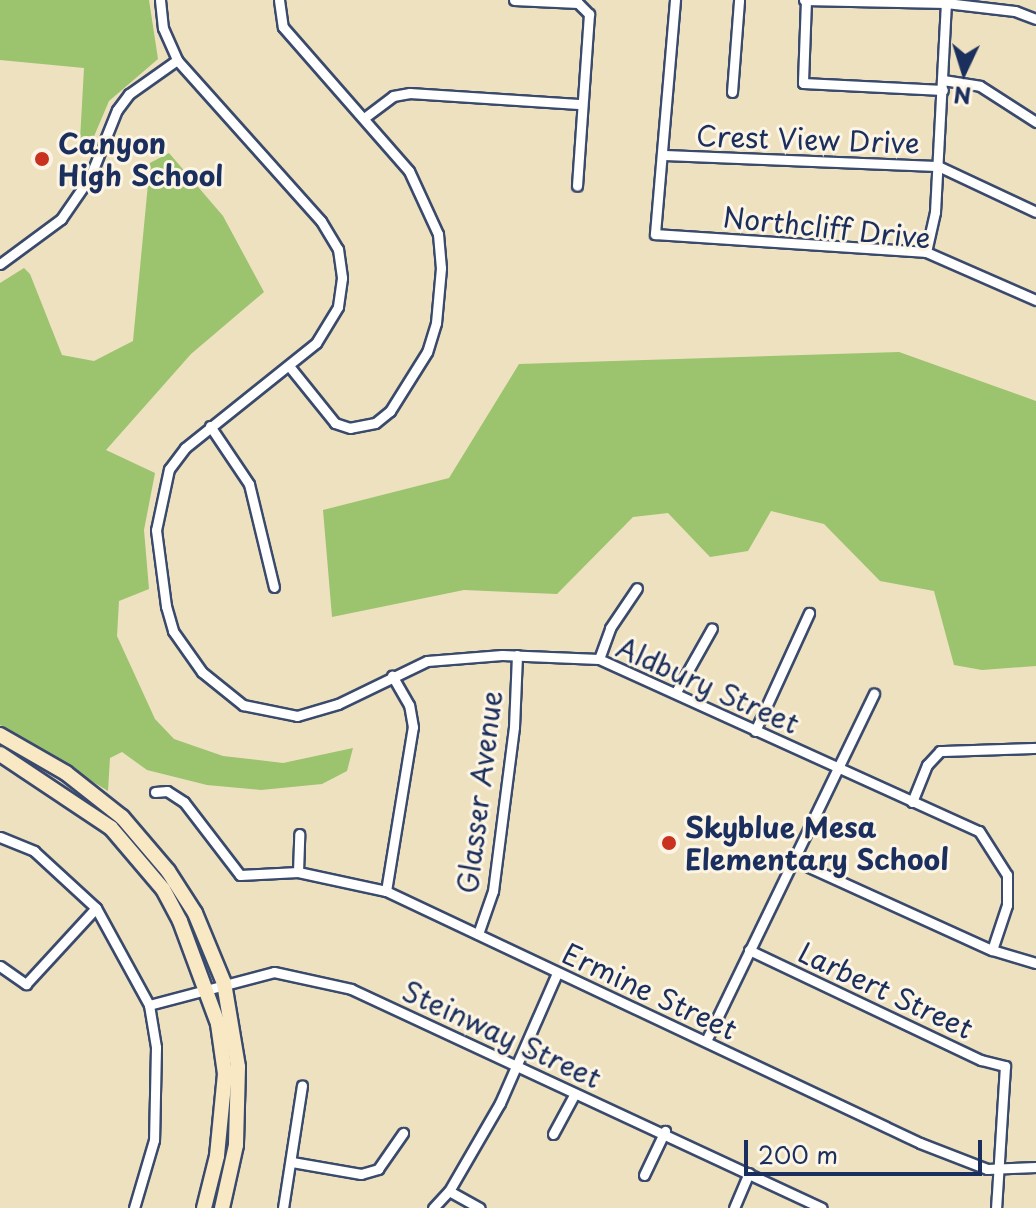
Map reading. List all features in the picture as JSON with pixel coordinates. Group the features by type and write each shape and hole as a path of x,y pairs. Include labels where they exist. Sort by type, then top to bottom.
{"main road":[{"path":"0,735 66,773 122,817 188,903 224,983 238,1067 236,1145 222,1208"},
{"path":"0,754 111,828 163,889 206,988 218,1024 225,1074 217,1156 204,1208"}],"street":[{"path":"0,264 38,241 61,219 90,177 117,110 129,94 177,60 163,28 160,0"},
{"path":"279,0 283,27 409,171 438,234 441,268 436,323 413,379 390,411 364,428 335,423 289,366"},
{"path":"514,0 585,6 589,22 577,186"},
{"path":"663,155 675,0"},
{"path":"732,92 739,0"},
{"path":"1036,19 1015,11 946,3 805,0 803,83 980,86 1036,122"},
{"path":"926,252 938,166 946,3"},
{"name":"Aldbury Street","path":"177,60 275,167 338,249 342,278 338,307 316,343 210,426 169,469 157,520 173,631 202,672 243,705 297,716 338,704 392,675 455,656 599,659 979,831 994,847 1007,875 1007,905 992,950"},
{"path":"364,118 393,96 410,93 582,104"},
{"name":"Crest View Drive","path":"663,155 938,166 1036,212"},
{"name":"Northcliff Drive","path":"663,155 655,234 926,252 1036,300"},
{"path":"210,426 249,484 274,587"},
{"path":"599,659 610,628 637,588"},
{"path":"755,731 809,613"},
{"path":"676,692 712,628"},
{"name":"Glasser Avenue","path":"478,934 493,891 514,727 517,655"},
{"path":"386,891 413,727 409,705 392,675"},
{"path":"706,1041 835,767 874,693"},
{"path":"912,802 927,765 940,751 1036,748"},
{"name":"Ermine Street","path":"155,792 167,791 184,802 240,875 298,872 386,891 920,1143 998,1169 1036,1167"},
{"path":"298,872 299,834"},
{"path":"0,837 34,851 96,908 149,1005 156,1047 154,1140 134,1208"},
{"path":"791,859 992,950 1036,963"},
{"path":"0,966 26,984 96,908"},
{"name":"Larbert Street","path":"749,950 981,1060 1005,1066 998,1169"},
{"name":"Steinway Street","path":"149,1005 274,972 303,975 389,1004 574,1095 665,1131 822,1208"},
{"path":"433,1208 449,1191 500,1103 557,973"},
{"path":"283,1208 302,1085"},
{"path":"553,1134 574,1095"},
{"path":"644,1175 665,1131"},
{"path":"292,1162 370,1172 378,1169 403,1133"},
{"path":"996,1208 998,1169"},
{"path":"734,1208 749,1173"},
{"path":"449,1191 480,1208"}],"green space":[{"path":"0,0 149,0 158,59 109,101 92,141 80,140 84,68 0,60"},
{"path":"169,153 223,216 264,292 191,354 106,450 155,473 144,530 149,589 119,601 117,636 155,719 174,739 223,756 283,763 353,748 347,771 322,784 261,790 207,785 147,770 122,752 110,758 108,791 0,725 0,283 24,268 30,274 62,355 94,361 133,341 150,163"},
{"path":"899,352 1036,401 1036,666 982,670 954,665 934,591 880,581 824,524 771,511 748,551 710,557 668,513 633,517 557,594 464,590 332,617 323,510 449,478 519,364"}],"place":[{"name":"Canyon High School","path":"42,159"},
{"name":"Skyblue Mesa Elementary School","path":"669,843"}]}
